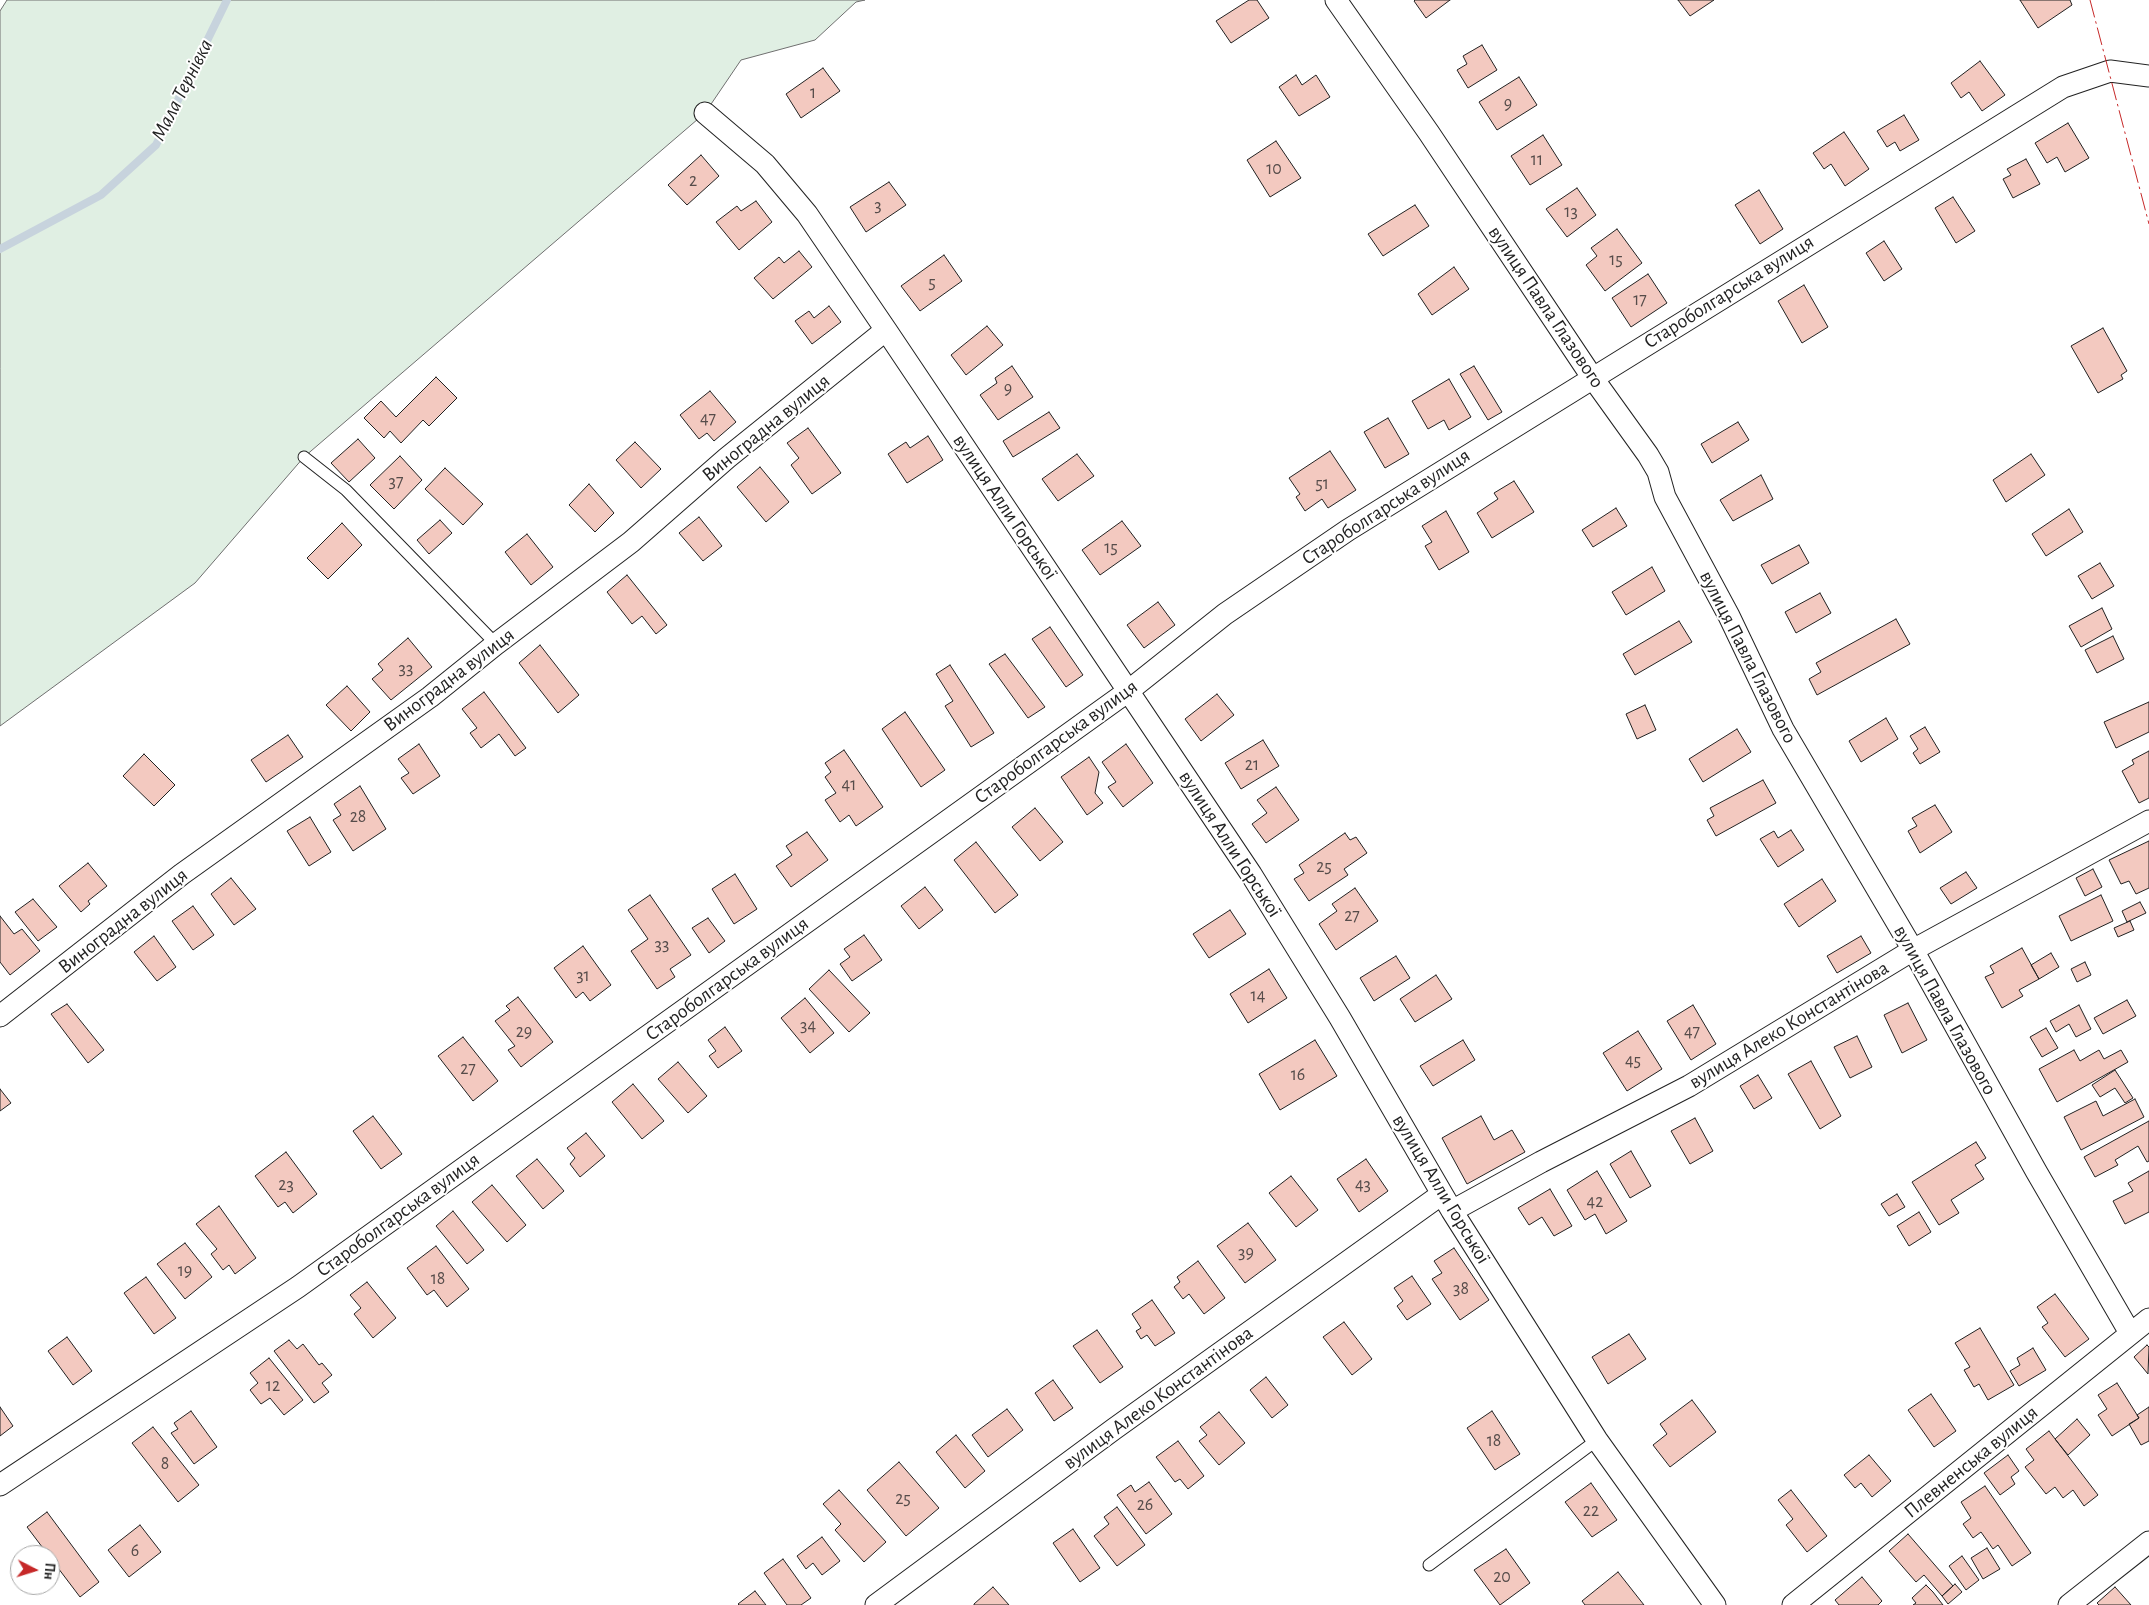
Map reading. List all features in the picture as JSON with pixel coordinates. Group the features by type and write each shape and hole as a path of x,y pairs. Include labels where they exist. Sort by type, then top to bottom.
{"street":[{"name":"вулиця Павла Глазового","path":"1336,0 1430,133 1592,377 1648,455 1658,472 1665,497 1729,616 1783,729 1913,950 2036,1171 2130,1333"},
{"name":"Староболгарська вулиця","path":"0,1486 298,1287 1127,692 1225,614 1348,530 2063,86 2110,71 2149,76"},
{"name":"вулиця Алли Горської","path":"704,113 771,171 807,214 886,330 1127,692 1173,756 1251,874 1340,1018 1447,1203 1597,1440 1715,1605"},
{"name":"Виноградна вулиця","path":"0,1016 182,874 430,697 496,644 631,542 727,458 886,330"},
{"name":"вулиця Алеко Константінова","path":"876,1605 1122,1423 1447,1203 1541,1162 1689,1086 1913,950 2149,821"},
{"name":"Плевненська вулиця","path":"1793,1605 2149,1319"},
{"path":"2070,1605 2149,1542"}],"lane":[{"path":"304,457 346,490 496,644"},
{"path":"1429,1565 1597,1440"}],"green space":[{"path":"7,0 865,0 856,2 815,40 741,60 705,113 304,457 195,583 0,726 0,11"}],"building":[{"path":"1249,0 1257,0 1269,18 1231,43 1216,21"},
{"path":"1415,0 1450,0 1426,18 1414,1"},
{"path":"1678,0 1714,0 1690,16"},
{"path":"2020,0 2070,0 2072,5 2038,28"},
{"path":"1482,45 1497,70 1468,88 1457,70 1467,64 1463,56"},
{"path":"1980,61 2005,95 1982,111 1969,92 1961,98 1951,83"},
{"path":"823,68 840,91 801,118 786,94"},
{"path":"1296,75 1302,85 1316,75 1330,97 1299,116 1279,87"},
{"path":"1519,77 1537,105 1497,130 1479,102"},
{"path":"1904,115 1919,140 1900,151 1895,142 1887,147 1877,131"},
{"path":"2068,123 2089,158 2065,172 2057,157 2047,163 2035,143"},
{"path":"1844,132 1869,169 1845,186 1831,164 1824,169 1813,153"},
{"path":"1543,135 1562,165 1530,185 1511,156"},
{"path":"1276,141 1301,178 1270,197 1247,160"},
{"path":"701,155 719,176 687,205 668,185"},
{"path":"2026,159 2040,184 2013,198 2003,179 2011,175 2007,169"},
{"path":"889,182 906,205 866,232 850,207"},
{"path":"1577,188 1596,215 1567,237 1546,209"},
{"path":"1759,190 1783,229 1760,244 1735,205"},
{"path":"1953,197 1975,231 1956,243 1935,208"},
{"path":"756,201 772,222 739,250 716,222 737,206 741,211"},
{"path":"1415,205 1429,226 1383,256 1368,234"},
{"path":"1617,229 1642,263 1605,291 1586,265 1597,256 1591,248"},
{"path":"1884,241 1902,269 1884,281 1866,253"},
{"path":"799,251 812,267 773,299 754,278 779,257 784,263"},
{"path":"944,255 962,281 920,311 901,286"},
{"path":"1454,267 1469,289 1432,315 1418,294"},
{"path":"1648,274 1667,303 1631,327 1612,298"},
{"path":"1804,285 1828,327 1802,343 1778,301"},
{"path":"829,306 841,322 812,344 795,321 809,311 814,318"},
{"path":"987,326 1003,345 966,375 951,355"},
{"path":"2103,328 2127,371 2121,375 2123,379 2098,393 2071,346"},
{"path":"1012,366 1033,397 998,420 980,395 997,383 995,378"},
{"path":"1474,366 1502,412 1488,420 1460,374"},
{"path":"436,377 457,398 429,426 423,420 401,443 390,431 384,438 364,418 381,401 396,417"},
{"path":"1449,379 1471,417 1449,430 1444,420 1428,429 1412,401"},
{"path":"710,391 736,422 714,441 707,433 699,439 680,415"},
{"path":"1049,412 1060,428 1013,457 1003,441"},
{"path":"1388,418 1409,454 1385,468 1364,432"},
{"path":"1738,422 1749,440 1712,463 1701,444"},
{"path":"808,428 841,473 812,494 791,465 799,458 787,443"},
{"path":"928,436 943,460 907,483 888,454 906,442 910,448"},
{"path":"358,439 375,458 349,482 331,463"},
{"path":"635,442 661,469 641,488 616,460"},
{"path":"1330,451 1356,490 1328,508 1322,499 1305,511 1296,497 1300,494 1289,478"},
{"path":"1077,454 1094,476 1058,501 1042,479"},
{"path":"2031,454 2045,475 2006,502 1993,480"},
{"path":"400,456 422,480 394,509 370,485"},
{"path":"760,467 789,502 766,522 737,487"},
{"path":"445,468 483,504 463,525 425,489"},
{"path":"1761,475 1773,499 1733,521 1720,500"},
{"path":"1514,481 1534,512 1492,538 1477,513 1498,499 1494,493"},
{"path":"589,484 614,513 595,532 569,505"},
{"path":"1616,508 1627,526 1593,547 1582,530"},
{"path":"2069,509 2083,532 2046,556 2032,534"},
{"path":"1446,511 1469,552 1439,570 1425,546 1432,542 1422,526"},
{"path":"699,517 722,546 703,561 679,533"},
{"path":"440,520 452,533 429,554 417,540"},
{"path":"1122,521 1141,546 1100,575 1082,550"},
{"path":"342,523 362,545 328,579 307,558"},
{"path":"527,534 553,567 531,585 505,552"},
{"path":"1799,545 1809,563 1772,584 1761,565"},
{"path":"2100,563 2114,586 2092,599 2078,576"},
{"path":"1652,567 1665,591 1626,615 1612,592"},
{"path":"627,575 667,625 656,634 642,616 632,624 607,592"},
{"path":"1820,593 1831,613 1796,633 1785,612"},
{"path":"1158,602 1175,625 1144,648 1127,625"},
{"path":"2102,608 2112,629 2081,647 2069,626"},
{"path":"1896,619 1910,644 1817,695 1809,679 1821,672 1816,663"},
{"path":"1679,621 1692,642 1635,675 1623,654"},
{"path":"1050,627 1083,675 1066,687 1032,639"},
{"path":"2113,636 2124,659 2097,673 2085,650"},
{"path":"408,638 432,667 391,700 372,679 383,670 378,664"},
{"path":"540,645 579,695 558,713 519,663"},
{"path":"1005,654 1045,707 1028,718 989,664"},
{"path":"950,665 994,733 971,747 945,706 953,701 936,674"},
{"path":"347,686 370,712 351,731 326,705"},
{"path":"484,692 526,748 515,756 499,734 481,748 470,733 477,728 462,709"},
{"path":"1217,694 1234,715 1201,741 1185,719"},
{"path":"2149,702 2149,732 2116,748 2104,722"},
{"path":"1645,705 1656,730 1637,739 1626,714"},
{"path":"905,712 945,770 921,787 882,729"},
{"path":"1886,718 1898,739 1861,762 1849,741"},
{"path":"1925,727 1940,752 1920,764 1913,753 1918,749 1910,736"},
{"path":"1737,729 1751,752 1703,782 1689,759"},
{"path":"288,735 303,757 266,782 251,760"},
{"path":"1263,740 1279,766 1241,789 1225,763"},
{"path":"419,744 440,776 413,794 401,778 409,773 398,759"},
{"path":"1126,744 1153,783 1123,807 1108,787 1116,782 1102,762"},
{"path":"844,750 883,807 856,826 849,815 840,822 825,800 836,793 825,777 831,772 825,763"},
{"path":"2149,751 2149,798 2139,803 2122,771 2134,764 2132,760"},
{"path":"144,754 175,785 154,806 123,776"},
{"path":"1089,757 1099,772 1095,793 1103,803 1087,815 1061,777"},
{"path":"1763,780 1776,803 1716,836 1707,820 1714,816 1710,808"},
{"path":"360,786 386,829 353,851 333,820 341,815 334,804"},
{"path":"1276,787 1299,820 1266,843 1252,824 1267,813 1257,800"},
{"path":"1935,805 1952,832 1920,853 1908,831 1917,826 1912,818"},
{"path":"1035,808 1063,842 1040,861 1012,827"},
{"path":"310,817 331,852 309,866 287,831"},
{"path":"1791,830 1804,850 1778,867 1760,839 1774,831 1778,838"},
{"path":"807,832 828,860 791,887 776,866 792,855 786,846"},
{"path":"1345,833 1350,840 1356,837 1367,853 1344,869 1348,875 1309,901 1294,879 1304,873 1299,865"},
{"path":"2149,841 2149,888 2136,894 2129,881 2121,884 2109,860"},
{"path":"976,842 1018,895 995,913 954,860"},
{"path":"88,863 107,886 88,901 90,904 81,912 59,886"},
{"path":"2093,869 2102,887 2085,896 2076,878"},
{"path":"1966,872 1977,888 1951,904 1940,888"},
{"path":"735,874 757,909 734,924 712,889"},
{"path":"231,878 256,909 234,925 211,894"},
{"path":"1822,879 1836,901 1799,927 1784,904"},
{"path":"925,887 943,910 919,929 901,906"},
{"path":"1355,888 1378,921 1336,950 1319,924 1337,911 1332,904"},
{"path":"650,895 691,955 670,969 675,977 657,989 631,951 648,939 628,910"},
{"path":"2101,895 2113,921 2071,941 2059,916"},
{"path":"33,899 57,927 38,941 15,912"},
{"path":"2140,902 2146,913 2127,922 2122,911"},
{"path":"193,906 214,935 193,950 172,921"},
{"path":"1230,910 1246,934 1209,958 1193,934"},
{"path":"0,916 14,934 22,929 40,951 10,975 0,962"},
{"path":"708,918 725,941 709,953 692,928"},
{"path":"2130,921 2134,930 2118,937 2114,928"},
{"path":"864,935 882,960 852,981 840,964 850,957 844,949"},
{"path":"154,936 176,967 157,981 134,952"},
{"path":"1861,936 1871,953 1837,973 1827,956"},
{"path":"583,946 611,985 590,1001 583,992 576,998 554,968"},
{"path":"2022,948 2039,979 2019,990 2023,996 2002,1008 1985,977 1994,973 1990,966"},
{"path":"2051,953 2059,967 2039,979 2031,965"},
{"path":"1396,956 1410,978 1374,1001 1360,978"},
{"path":"2085,962 2091,975 2077,982 2071,969"},
{"path":"1269,969 1287,998 1248,1023 1230,994"},
{"path":"829,970 870,1013 849,1032 809,989"},
{"path":"1436,975 1452,999 1415,1022 1400,999"},
{"path":"518,997 553,1042 521,1067 508,1050 515,1046 495,1021 510,1010 506,1006"},
{"path":"805,998 834,1033 810,1053 781,1018"},
{"path":"2127,1000 2136,1016 2103,1034 2094,1018"},
{"path":"1908,1003 1927,1040 1902,1053 1884,1015"},
{"path":"67,1004 104,1050 88,1063 51,1014"},
{"path":"1693,1005 1716,1044 1691,1060 1667,1021"},
{"path":"2079,1005 2091,1029 2076,1037 2069,1024 2056,1032 2050,1021"},
{"path":"725,1027 742,1051 718,1068 709,1056 716,1051 708,1040"},
{"path":"2046,1028 2058,1048 2042,1057 2030,1037"},
{"path":"1638,1031 1662,1069 1627,1091 1603,1053"},
{"path":"1857,1036 1872,1067 1850,1078 1834,1047"},
{"path":"463,1037 498,1081 473,1101 438,1056"},
{"path":"1315,1040 1337,1076 1280,1110 1259,1074"},
{"path":"1463,1040 1475,1060 1433,1086 1420,1066"},
{"path":"2074,1050 2080,1061 2099,1050 2104,1059 2121,1050 2128,1062 2057,1102 2039,1069"},
{"path":"1811,1061 1841,1116 1820,1129 1788,1074"},
{"path":"678,1062 707,1096 688,1113 658,1079"},
{"path":"2115,1070 2133,1098 2125,1103 2115,1088 2100,1097 2092,1085"},
{"path":"1758,1075 1772,1098 1754,1109 1740,1086"},
{"path":"633,1084 664,1121 642,1139 612,1102"},
{"path":"0,1089 11,1103 0,1111"},
{"path":"2135,1099 2144,1117 2081,1150 2064,1117 2096,1101 2103,1116"},
{"path":"373,1116 402,1154 381,1169 353,1131"},
{"path":"1481,1116 1494,1140 1512,1130 1525,1152 1467,1184 1442,1138"},
{"path":"1695,1118 1713,1151 1690,1164 1671,1131"},
{"path":"2149,1121 2149,1161 2147,1162 2138,1146 2115,1160 2118,1165 2095,1177 2084,1157"},
{"path":"586,1133 605,1156 580,1177 570,1164 575,1158 567,1148"},
{"path":"1976,1142 1986,1158 1975,1165 1984,1179 1951,1200 1959,1213 1939,1225 1912,1182"},
{"path":"1631,1151 1651,1186 1630,1198 1610,1164"},
{"path":"286,1152 317,1194 293,1213 285,1202 278,1207 255,1176"},
{"path":"537,1159 564,1191 543,1209 516,1176"},
{"path":"1366,1159 1388,1191 1359,1212 1337,1179"},
{"path":"1597,1171 1627,1221 1606,1234 1595,1214 1585,1220 1567,1190"},
{"path":"2149,1171 2149,1212 2125,1224 2113,1201 2133,1191 2128,1183"},
{"path":"1291,1176 1318,1210 1296,1227 1269,1193"},
{"path":"492,1185 526,1225 507,1242 472,1202"},
{"path":"1550,1189 1572,1226 1554,1236 1542,1217 1529,1225 1518,1208"},
{"path":"1897,1194 1905,1207 1889,1216 1881,1204"},
{"path":"219,1206 256,1258 235,1274 229,1265 223,1270 211,1254 217,1249 196,1224"},
{"path":"453,1211 484,1250 467,1264 436,1226"},
{"path":"1919,1212 1931,1232 1909,1246 1897,1226"},
{"path":"1248,1223 1276,1260 1245,1283 1217,1246"},
{"path":"185,1243 212,1277 185,1299 157,1264"},
{"path":"436,1246 469,1289 447,1307 434,1290 427,1295 407,1268"},
{"path":"1454,1248 1489,1300 1460,1320 1432,1279 1442,1273 1434,1261"},
{"path":"1198,1261 1225,1298 1204,1314 1189,1294 1183,1299 1174,1287 1180,1282 1177,1277"},
{"path":"1412,1276 1431,1304 1407,1320 1397,1306 1403,1301 1394,1288"},
{"path":"146,1277 176,1318 154,1334 124,1293"},
{"path":"367,1282 396,1318 373,1338 354,1314 361,1308 350,1295"},
{"path":"2055,1294 2089,1339 2065,1357 2042,1327 2048,1323 2037,1307"},
{"path":"1152,1300 1175,1333 1155,1346 1147,1335 1141,1339 1136,1331 1141,1328 1132,1314"},
{"path":"1344,1322 1372,1359 1352,1375 1323,1337"},
{"path":"1980,1328 2014,1385 1988,1400 1979,1384 1974,1387 1964,1370 1970,1367 1955,1343"},
{"path":"1097,1330 1123,1367 1100,1383 1073,1346"},
{"path":"1629,1334 1646,1359 1608,1384 1592,1357"},
{"path":"67,1337 92,1371 73,1385 48,1351"},
{"path":"289,1340 297,1349 303,1344 319,1365 322,1363 332,1375 322,1383 329,1392 314,1403 274,1351"},
{"path":"2147,1345 2149,1347 2148,1374 2134,1357"},
{"path":"2033,1348 2046,1370 2019,1386 2010,1371 2020,1365 2017,1358"},
{"path":"269,1358 303,1400 284,1415 270,1398 261,1404 250,1390 258,1383 250,1373"},
{"path":"1266,1377 1288,1405 1272,1418 1250,1390"},
{"path":"1053,1380 1073,1408 1054,1421 1035,1393"},
{"path":"2117,1383 2139,1418 2112,1436 2098,1415 2107,1409 2098,1395"},
{"path":"1931,1394 1956,1431 1934,1447 1908,1410"},
{"path":"1692,1400 1716,1432 1670,1467 1653,1445 1667,1434 1660,1424"},
{"path":"0,1407 13,1426 0,1436"},
{"path":"2149,1407 2149,1441 2141,1445 2129,1424 2139,1418 2137,1415"},
{"path":"1007,1409 1023,1430 988,1457 972,1435"},
{"path":"191,1411 217,1447 194,1464 171,1433 178,1429 174,1423"},
{"path":"1492,1411 1520,1454 1495,1470 1467,1428"},
{"path":"1219,1412 1245,1443 1219,1465 1199,1441 1207,1435 1200,1427"},
{"path":"2077,1419 2090,1435 2068,1455 2055,1439"},
{"path":"153,1427 199,1485 178,1502 132,1443"},
{"path":"2049,1431 2098,1495 2084,1506 2073,1490 2063,1498 2055,1487 2046,1494 2025,1467 2034,1460 2026,1449"},
{"path":"956,1435 985,1471 965,1488 936,1452"},
{"path":"1178,1441 1204,1476 1188,1489 1180,1479 1175,1482 1156,1457"},
{"path":"1869,1455 1891,1481 1872,1497 1861,1483 1855,1488 1844,1475"},
{"path":"2008,1455 2019,1471 2011,1477 2015,1484 2000,1495 1984,1473"},
{"path":"899,1462 939,1508 906,1536 867,1490"},
{"path":"1149,1482 1172,1514 1146,1534 1117,1495 1131,1485 1135,1492"},
{"path":"1591,1483 1617,1520 1592,1537 1565,1502"},
{"path":"1985,1486 2031,1553 2012,1566 1998,1545 1993,1549 1981,1532 1973,1538 1963,1524 1971,1518 1961,1502"},
{"path":"839,1490 886,1542 864,1562 835,1530 841,1524 823,1504"},
{"path":"1791,1490 1827,1536 1807,1552 1786,1525 1793,1519 1778,1500"},
{"path":"1117,1507 1145,1545 1117,1566 1094,1536 1109,1524 1104,1517"},
{"path":"47,1512 99,1582 80,1597 60,1571 60,1545 41,1545 27,1527"},
{"path":"140,1525 161,1552 129,1577 108,1550"},
{"path":"1073,1529 1100,1568 1080,1582 1053,1543"},
{"path":"1908,1534 1953,1586 1942,1596 1924,1575 1916,1582 1889,1551"},
{"path":"822,1537 840,1561 822,1575 813,1563 806,1569 797,1556"},
{"path":"1987,1548 2000,1569 1983,1579 1971,1558"},
{"path":"1506,1549 1530,1583 1500,1605 1474,1570"},
{"path":"1962,1556 1979,1580 1966,1590 1949,1566"},
{"path":"783,1559 811,1598 801,1605 787,1605 764,1573"},
{"path":"1618,1572 1644,1605 1585,1605 1582,1601"},
{"path":"1862,1577 1882,1601 1878,1605 1839,1605 1835,1600"},
{"path":"1955,1584 1962,1592 1948,1604 1942,1596"},
{"path":"1926,1585 1943,1605 1913,1605 1916,1603 1912,1598"},
{"path":"993,1587 1009,1605 974,1605 974,1604"},
{"path":"2115,1587 2131,1605 2099,1605 2097,1603"},
{"path":"755,1591 766,1605 738,1604"}],"waterway":[{"name":"Мала Тернівка","path":"0,249 101,195 156,145 227,0"}],"power":[{"path":"2090,0 2149,224"}]}
